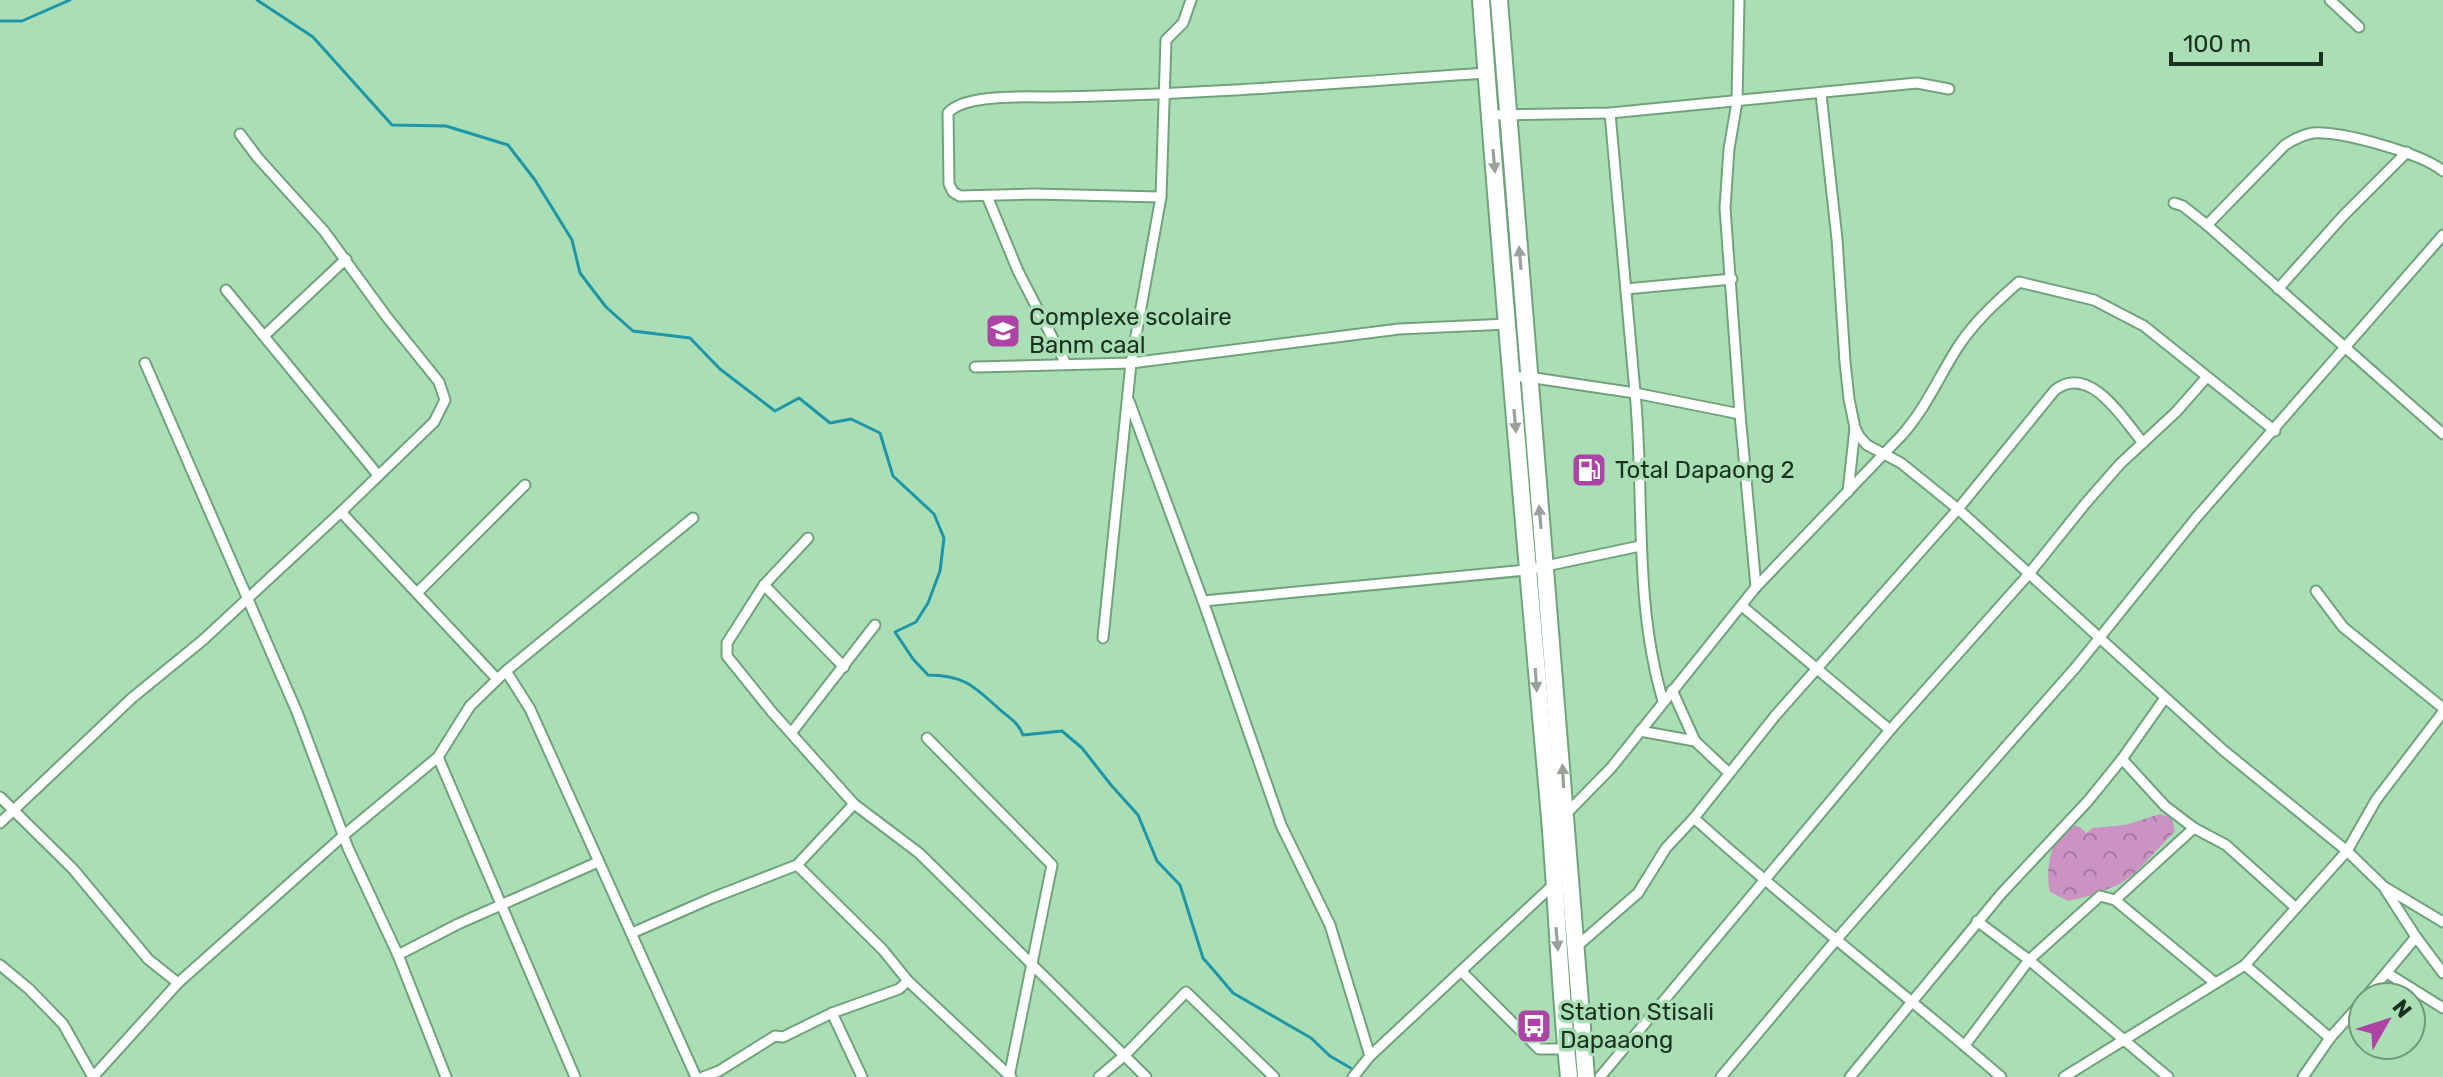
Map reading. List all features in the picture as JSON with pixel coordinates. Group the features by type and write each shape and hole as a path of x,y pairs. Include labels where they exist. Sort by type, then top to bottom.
{"highway":[{"path":"1481,0 1508,324 1520,377 1545,567 1558,818 1553,885 1569,1077"},
{"path":"1499,0 1508,116 1527,570 1576,947 1586,1077"}],"street":[{"path":"1103,638 1131,363 1161,197 1166,40 1183,23 1191,0"},
{"path":"1739,0 1737,102 1729,149 1725,208 1756,587"},
{"path":"2330,0 2359,27"},
{"path":"1161,197 960,196 953,192 949,184 948,113 951,109 998,98 1165,95 1486,73"},
{"path":"1490,115 1610,113 1917,83 1949,89"},
{"path":"1821,94 1837,239 1845,362 1855,428 1848,492"},
{"path":"1610,113 1635,393 1640,546 1649,651 1663,701"},
{"path":"2207,225 2285,145 2299,136 2317,133 2407,152 2443,171"},
{"path":"0,823 132,698 203,640 341,512 434,422 445,400 439,382 386,316 346,259 240,134"},
{"path":"2278,289 2324,235 2407,152"},
{"path":"987,196 1018,271 1066,364"},
{"path":"2174,203 2183,206 2207,225 2443,434"},
{"path":"1721,1077 1836,940 2100,639 2196,518 2443,235"},
{"path":"264,336 346,259"},
{"path":"1626,289 1732,279"},
{"path":"1558,818 1611,768 1756,587 1885,454 1922,410 1956,349 1977,323 2019,282 2076,295 2112,308 2144,326 2275,431"},
{"path":"226,290 378,475"},
{"path":"975,367 1131,363 1399,329 1508,324"},
{"path":"145,363 297,712 344,835 398,955 446,1077"},
{"path":"1520,377 1635,393 1740,414"},
{"path":"1600,1077 1890,730 2028,575 2094,494 2206,378"},
{"path":"1576,947 1630,901 1666,848 1817,669 1958,509 2055,390 2067,383 2086,384 2098,391 2143,443"},
{"path":"1129,401 1281,825 1330,925 1370,1056"},
{"path":"1855,428 1867,445 1901,463 1958,509 2223,750 2347,851 2383,886 2443,973"},
{"path":"418,592 525,485"},
{"path":"341,512 497,679"},
{"path":"0,965 63,1024 93,1077 178,983 344,835 438,757 464,714 497,679 693,518"},
{"path":"808,538 764,585 727,643 726,651 772,712 854,804 919,853 1146,1077"},
{"path":"1203,601 1527,570 1640,546"},
{"path":"764,585 844,667"},
{"path":"2064,1077 2245,965 2347,851 2376,800 2443,710 2343,627 2316,591"},
{"path":"1742,606 1890,730"},
{"path":"792,732 875,625"},
{"path":"506,671 530,709 696,1077"},
{"path":"1672,690 1695,741 1729,773"},
{"path":"1850,1077 1977,921 2088,801 2165,698"},
{"path":"1640,731 1695,741"},
{"path":"927,738 1052,865 1010,1076"},
{"path":"438,757 575,1077"},
{"path":"2122,759 2165,806 2194,828 2226,845 2296,908"},
{"path":"0,797 73,869 148,959 178,983"},
{"path":"632,933 797,865 854,804"},
{"path":"1694,818 1765,882 1912,1000 2001,1077"},
{"path":"2115,900 2194,828"},
{"path":"398,955 598,862"},
{"path":"797,865 883,950 908,981 1010,1076"},
{"path":"1353,1077 1370,1056 1553,885"},
{"path":"2383,886 2443,922"},
{"path":"1965,1045 2029,960 2100,896 2115,900 2214,982"},
{"path":"1977,921 2029,960 2168,1077"},
{"path":"2380,981 2416,937"},
{"path":"2245,965 2330,1038"},
{"path":"1461,971 1539,1049 1566,1049"},
{"path":"2387,973 2443,1008"},
{"path":"703,1077 719,1071 775,1036 783,1037 832,1013 899,989 908,981"},
{"path":"1099,1077 1125,1055 1186,992 1274,1077"},
{"path":"832,1013 862,1077"},
{"path":"2307,1076 2330,1038 2347,1019"}],"green space":[{"path":"2160,814 2172,818 2175,831 2136,872 2120,884 2068,901 2050,892 2048,873 2051,854 2065,830 2073,825 2086,833 2093,828 2125,825"}],"waterway":[{"path":"0,21 22,21 70,0"},
{"path":"257,0 313,37 392,125 446,126 508,145 535,180 572,240 580,273 606,307 633,331 690,338 720,369 775,411 799,398 830,423 851,419 880,433 893,476 934,514 944,538 940,571 928,603 916,622 895,632 913,659 928,675 958,679 974,687 1015,723 1023,735 1062,731 1082,748 1138,815 1157,861 1180,885 1203,958 1233,993 1311,1038 1330,1056 1354,1070"}],"place":[{"name":"Complexe scolaire Banm caal","path":"1003,331"},
{"name":"Total Dapaong 2","path":"1589,470"},
{"name":"Station Stisali Dapaaong","path":"1534,1026"}]}
